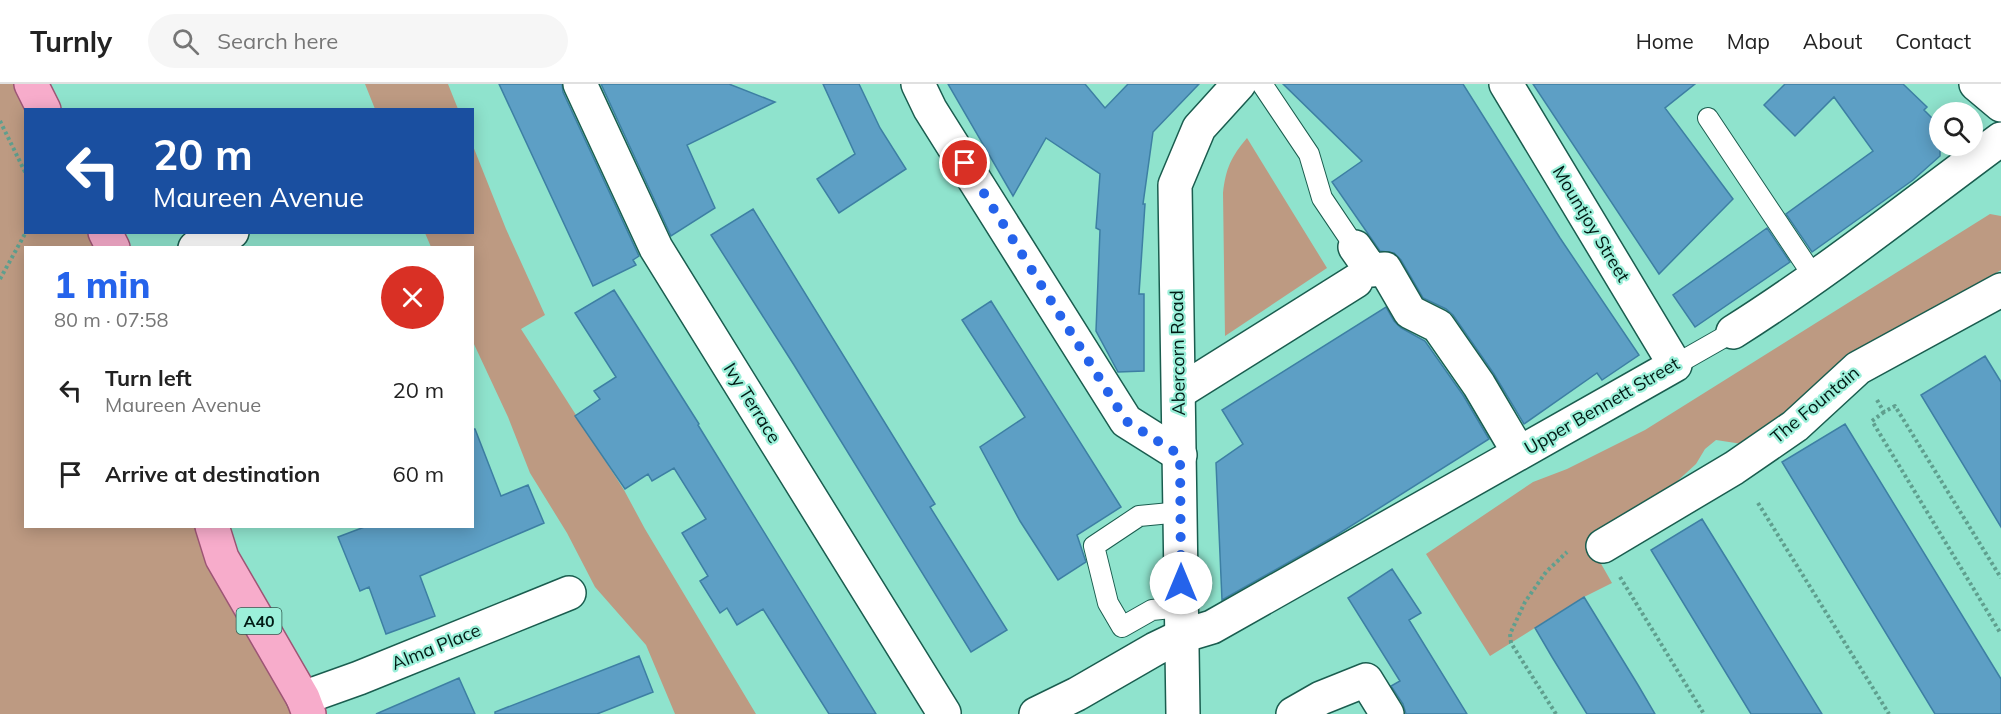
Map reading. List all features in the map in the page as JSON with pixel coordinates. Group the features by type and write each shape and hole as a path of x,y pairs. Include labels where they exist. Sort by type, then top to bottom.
{"main road":[{"path":"32,84 43,108"},
{"name":"A40","path":"213,528 222,558 306,706"}],"street":[{"name":"Ivy Terrace","path":"580,84 656,248 944,712"},
{"path":"918,84 930,109 1126,421 1180,455"},
{"name":"Abercorn Road","path":"1183,714 1175,185 1199,128 1239,84"},
{"name":"Mountjoy Street","path":"1506,84 1676,364"},
{"name":"Upper Bennett Street","path":"1732,332 1814,277 2001,139"},
{"path":"200,246 226,234"},
{"path":"1354,247 1371,270 1370,275"},
{"path":"1179,392 1370,275"},
{"path":"1370,275 1410,312 1438,326 1479,386 1520,453"},
{"name":"The Fountain","path":"1603,546 1734,468 1796,426 1859,368 2001,290"},
{"name":"Upper Bennett Street","path":"1036,714 1077,694 1155,649 1181,621 1212,627 1676,364"},
{"name":"Alma Place","path":"306,706 359,678 569,593"},
{"path":"1293,714 1321,698 1365,680 1387,714"}],"lane":[{"path":"1262,84 1309,154 1322,198 1354,247"},
{"path":"1708,118 1814,277"},
{"name":"Upper Bennett Street","path":"1676,364 1732,332"},
{"path":"1181,512 1139,516 1094,546 1108,603 1122,627 1152,610 1181,621"}],"path":[{"path":"0,122 24,170"},
{"path":"0,279 25,234"},
{"path":"1859,368 1884,412"},
{"path":"2001,578 1895,406 1872,421 2001,634"},
{"path":"1758,503 1889,714"},
{"path":"1556,714 1511,643 1510,634 1525,602 1546,572 1562,555 1580,544 1603,546 1704,714"}],"shaded area":[{"path":"0,84 31,84 26,108 24,108 24,234 106,234 112,246 24,246 24,528 212,528 304,714 0,714"},
{"path":"365,84 448,84 458,108 375,108"},
{"path":"1247,138 1327,268 1225,336 1223,193 1230,163"},
{"path":"474,149 506,229 545,315 521,329 624,490 756,714 675,714 646,645 595,587 567,533 530,473 508,417 474,344 474,246 431,246 425,234 474,234"},
{"path":"1990,214 2001,216 2001,270 1848,360 1754,442 1742,444 1716,440 1705,449 1696,464 1673,485 1587,539 1612,583 1584,597 1490,656 1426,554 1533,482 1567,469 1645,430"}],"building":[{"path":"499,84 562,84 563,92 639,256 633,260 636,265 593,286"},
{"path":"601,84 729,84 775,102 687,145 715,208 671,236"},
{"path":"823,84 859,84 880,128 906,169 839,213 817,179 855,154"},
{"path":"948,84 1085,84 1105,108 1128,84 1199,84 1153,132 1143,204 1145,204 1139,294 1144,294 1144,371 1118,372 1096,331 1100,230 1096,228 1100,174 1046,138 1013,196"},
{"path":"1283,84 1463,84 1560,238 1639,355 1602,380 1597,373 1524,424 1494,374 1453,315 1423,298 1401,260 1394,253 1380,251 1332,182 1362,161"},
{"path":"1533,84 1695,84 1665,108 1733,199 1659,274"},
{"path":"1785,84 1903,84 1927,107 1924,110 1929,115 1929,156 1940,156 1913,180 1812,252 1786,214 1873,151 1834,97 1795,136 1764,105"},
{"path":"753,209 935,504 930,507 1007,630 971,652 711,235"},
{"path":"1767,228 1790,262 1695,327 1673,295"},
{"path":"614,290 699,424 876,714 829,714 763,609 737,625 727,608 720,613 700,581 708,576 682,533 706,519 674,468 652,481 648,474 625,489 575,416 600,399 594,391 616,377 575,313"},
{"path":"991,301 1121,507 1077,535 1086,562 1058,580 1020,521 980,447 1025,417 962,320"},
{"path":"1386,307 1401,328 1425,341 1463,395 1489,439 1335,536 1222,600 1216,463 1243,444 1222,410"},
{"path":"1985,356 2001,382 2001,527 1921,395"},
{"path":"1845,424 2001,679 2001,714 1935,714 1782,462"},
{"path":"474,429 501,496 528,485 544,523 420,576 435,616 386,634 369,587 360,591 338,537 362,528 474,528"},
{"path":"1702,519 1822,714 1751,714 1651,550"},
{"path":"1392,569 1421,613 1409,620 1467,714 1406,714 1403,704 1391,686 1400,681 1348,598"},
{"path":"1584,597 1655,714 1587,714 1552,657 1535,628"},
{"path":"639,656 653,692 597,714 495,714 495,712"},
{"path":"459,678 475,714 376,714"}],"route":[{"path":"965,163 1126,421 1180,455 1181,583"}]}
